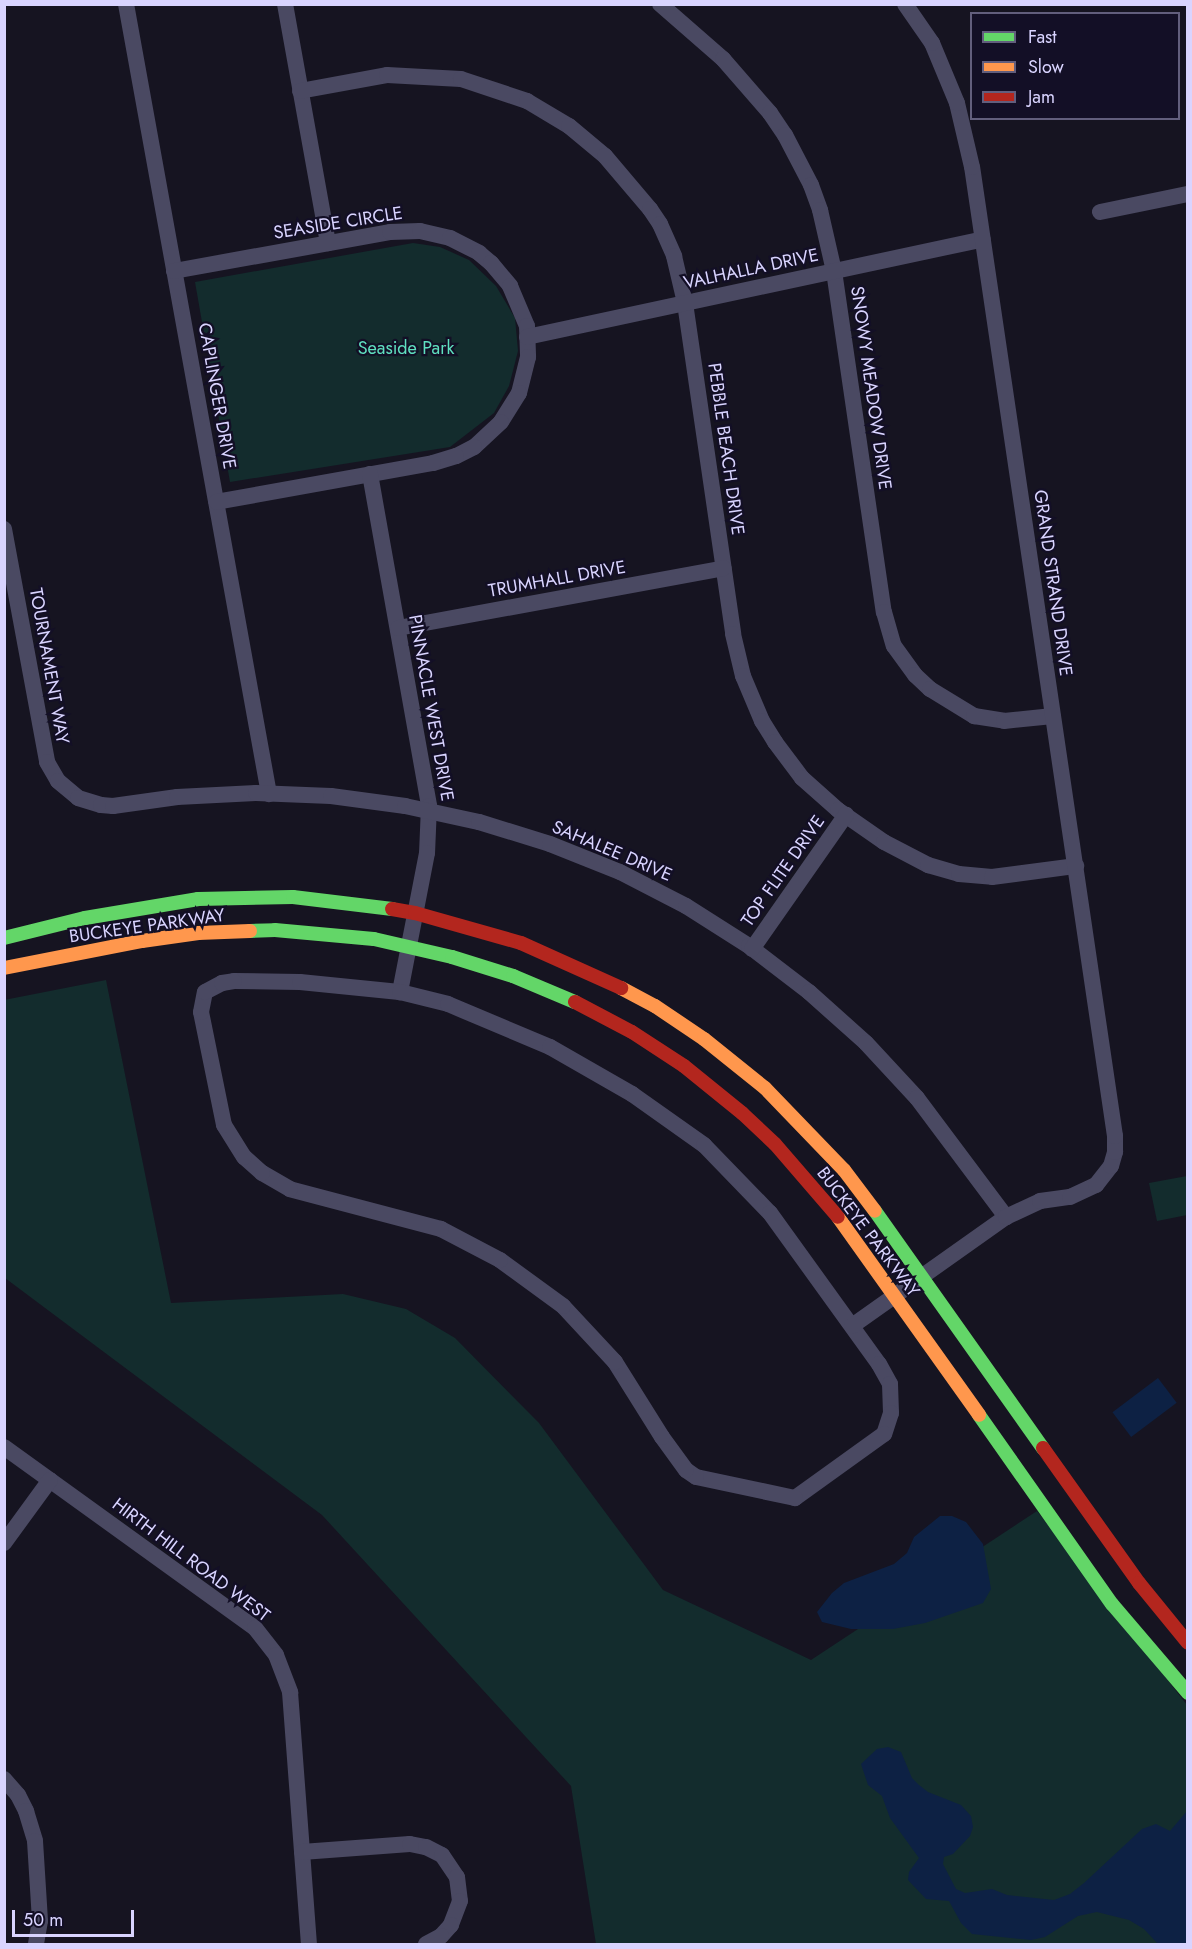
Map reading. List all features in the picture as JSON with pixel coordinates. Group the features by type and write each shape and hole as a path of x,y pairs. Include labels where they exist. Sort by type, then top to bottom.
{"street":[{"name":"CAPLINGER DRIVE","path":"126,4 269,794"},
{"path":"285,4 328,243"},
{"name":"SNOWY MEADOW DRIVE","path":"660,4 723,59 785,135 814,193 834,271 884,612 894,646 915,675 930,689 974,716 1004,722 1053,716"},
{"name":"GRAND STRAND DRIVE","path":"905,4 932,43 957,104 970,156 1115,1136 1115,1152 1104,1178 1084,1192 1040,1201 1006,1217"},
{"name":"PEBBLE BEACH DRIVE","path":"300,91 387,75 437,76 483,85 527,101 588,141 605,156 650,209 660,224 674,256 685,303 733,634 743,676 762,722 802,778 846,815 901,852 928,865 950,872 992,877 1076,866"},
{"path":"1100,212 1188,194"},
{"name":"SEASIDE CIRCLE","path":"174,271 390,232 420,231 450,238 466,245 491,263 510,286 524,316 528,357 519,393 506,415 489,436 456,456 216,502"},
{"name":"VALHALLA DRIVE","path":"527,337 982,239"},
{"name":"PINNACLE WEST DRIVE","path":"370,474 427,785 429,811 428,853 400,992"},
{"name":"TOURNAMENT WAY","path":"4,529 47,762 58,781 78,798"},
{"name":"TRUMHALL DRIVE","path":"398,628 723,568"},
{"name":"SAHALEE DRIVE","path":"78,798 101,806 113,806 177,797 269,794 330,796 429,811 550,844 620,872 686,906 752,949 809,992 866,1043 917,1098 1006,1217"},
{"name":"TOP FLITE DRIVE","path":"752,949 846,815"},
{"name":"BUCKEYE PARKWAY","path":"4,938 96,915 198,899 293,897 339,901 415,913 493,934 558,957 635,995 704,1038 765,1088 821,1144 878,1213 921,1278 1139,1583 1188,1643"},
{"name":"BUCKEYE PARKWAY","path":"4,968 142,941 228,931 335,934 374,939 452,957 542,987 624,1027 684,1066 742,1113 798,1168 851,1233 1113,1604 1188,1693"},
{"path":"234,981 300,982 400,992 448,1004 550,1047 632,1094 704,1145 770,1213 852,1326 890,1384 891,1413 884,1434 795,1498 714,1483 696,1477 686,1470 615,1362 563,1306 500,1260 441,1229 290,1190 262,1173 244,1157 224,1125 201,1012 205,992 222,983 234,981"},
{"path":"852,1326 1006,1217"},
{"name":"HIRTH HILL ROAD WEST","path":"4,1447 255,1628 276,1655 290,1692 309,1944"},
{"path":"4,1543 50,1480"},
{"path":"4,1779 18,1796 26,1811 35,1841 40,1922 36,1944"},
{"path":"302,1859 418,1844 435,1851 453,1868 461,1892 456,1918 446,1931 426,1944"}],"green space":[{"name":"Seaside Park","path":"413,243 440,247 469,260 496,286 515,318 518,351 509,386 494,413 450,447 230,482 195,282"},
{"path":"106,980 171,1303 343,1294 406,1309 455,1338 539,1423 663,1590 811,1660 1037,1511 1187,1705 1187,1944 596,1944 571,1786 322,1515 5,1278 4,1000"},
{"path":"1187,1176 1187,1215 1157,1221 1149,1183"}],"water":[{"path":"1158,1378 1177,1403 1131,1437 1112,1412"},
{"path":"940,1516 952,1516 966,1522 983,1544 991,1589 983,1603 925,1623 893,1629 851,1629 822,1622 817,1612 832,1593 844,1583 894,1564 907,1553 914,1537"},
{"path":"888,1747 901,1752 912,1778 919,1785 928,1792 961,1805 971,1816 973,1827 970,1836 953,1854 944,1857 943,1864 956,1889 965,1893 992,1889 1007,1895 1054,1900 1070,1894 1084,1883 1142,1829 1156,1824 1170,1831 1187,1811 1187,1944 1158,1944 1144,1929 1129,1920 1097,1912 1078,1916 1045,1937 1031,1940 972,1934 961,1923 949,1901 926,1899 908,1880 909,1872 919,1858 890,1818 882,1796 868,1785 861,1764 877,1749"}],"traffic: fast":[{"path":"4,938 85,918 198,899 293,897 392,909"},
{"path":"250,931 275,930 374,939 452,957 513,976 575,1002"},
{"path":"875,1211 1043,1448"},
{"path":"979,1415 1112,1604 1188,1693"}],"traffic: slow":[{"path":"4,968 142,941 198,933 250,931"},
{"path":"621,988 655,1006 704,1039 765,1088 844,1170 875,1211"},
{"path":"838,1217 979,1415"}],"traffic: jam":[{"path":"392,909 415,913 521,943 621,988"},
{"path":"575,1002 632,1032 684,1066 742,1113 775,1144 838,1217"},
{"path":"1043,1448 1139,1583 1188,1643"}]}
